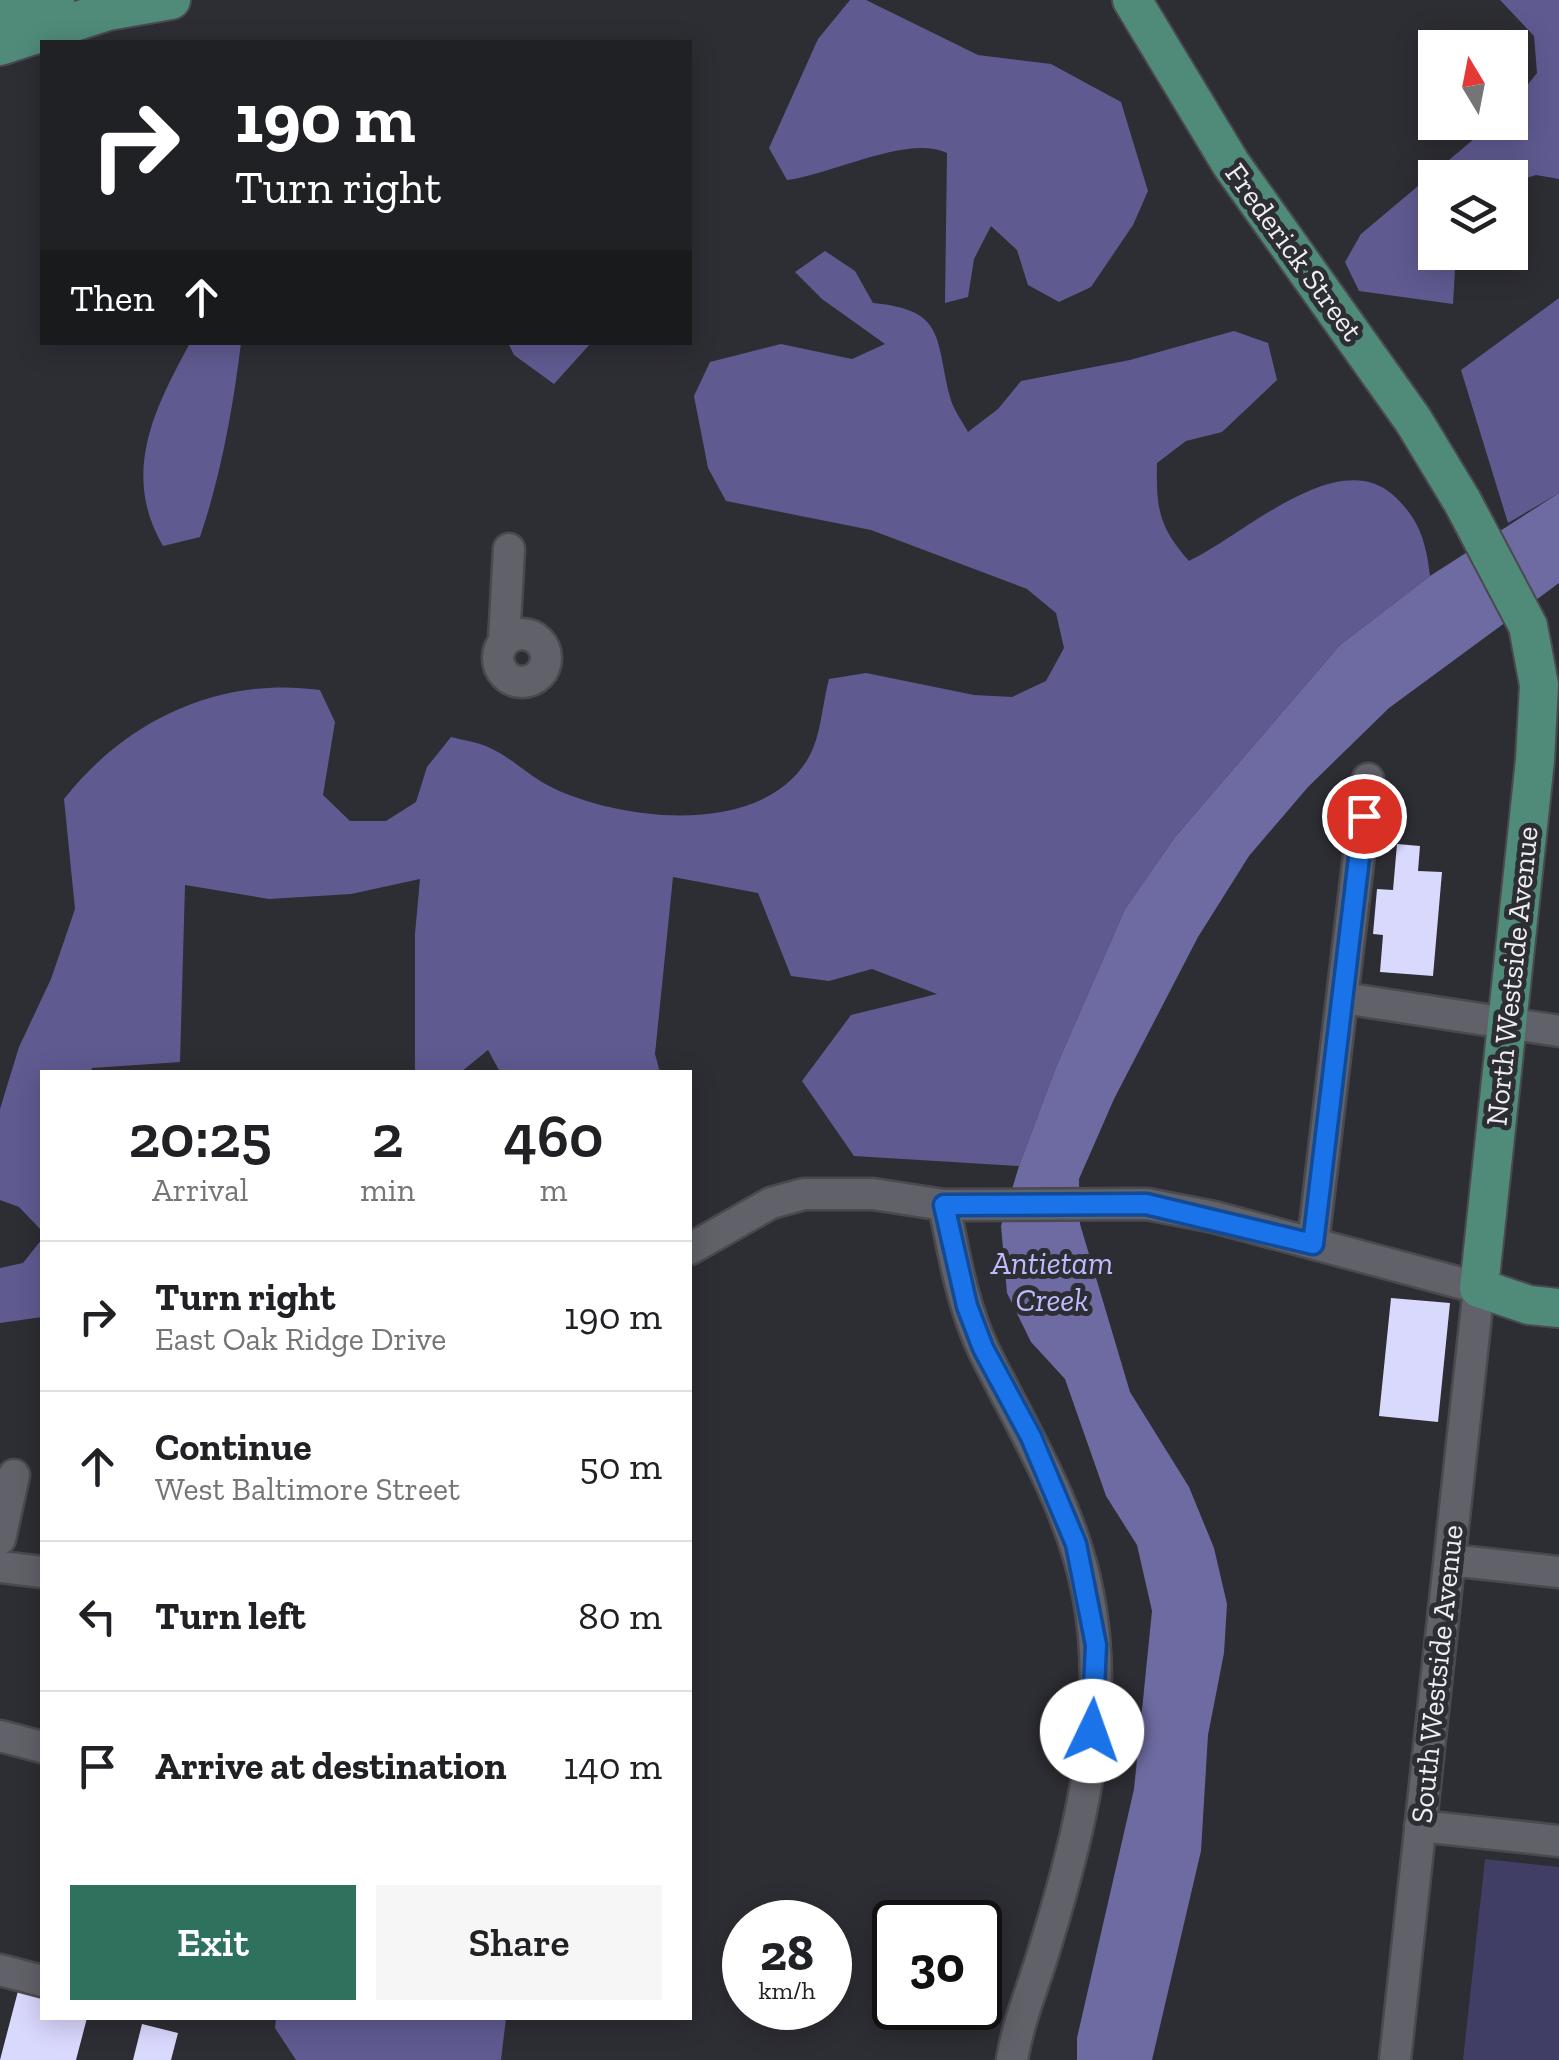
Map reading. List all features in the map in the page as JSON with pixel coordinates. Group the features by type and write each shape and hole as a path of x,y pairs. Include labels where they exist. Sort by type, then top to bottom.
{"main road":[{"path":"0,16 55,0"},
{"path":"0,46 108,12 171,0"},
{"name":"Frederick Street","path":"1132,0 1230,164 1413,420 1462,501"},
{"name":"North Westside Avenue","path":"1462,501 1528,626 1547,761 1507,1025 1479,1288"},
{"path":"1479,1288 1530,1304 1559,1308"}],"street":[{"path":"504,641 509,549"},
{"path":"1313,1244 1368,779"},
{"path":"1343,998 1559,1031"},
{"path":"692,1248 758,1209 804,1194 874,1194 955,1205 1084,1203 1178,1209 1479,1288"},
{"path":"955,1205 967,1306 983,1348 1031,1437 1076,1544 1096,1645 1090,1755 1079,1832 1012,2060"},
{"name":"South Westside Avenue","path":"1395,2060 1479,1288"},
{"path":"0,1539 19,1475"},
{"path":"1450,1560 1559,1572"},
{"path":"0,1567 40,1572"},
{"path":"0,1736 40,1747"},
{"path":"1420,1826 1559,1840"},
{"path":"0,1970 40,1980"}],"shaded area":[{"path":"850,0 866,0 978,55 1051,64 1121,102 1148,191 1133,225 1091,287 1059,302 1028,285 1017,250 991,226 974,259 968,297 945,303 947,153 912,148 787,180 769,148 818,39"},
{"path":"1500,0 1559,0 1559,179 1528,177 1528,160 1449,160 1473,140 1528,140 1528,84 1537,73 1534,36"},
{"path":"1418,186 1418,270 1455,270 1453,304 1359,291 1345,262 1361,234"},
{"path":"825,251 855,271 873,303 914,312 925,320 938,343 951,401 968,432 998,409 1021,381 1130,360 1234,331 1268,343 1277,380 1222,432 1186,441 1157,463 1161,516 1179,549 1189,561 1289,500 1344,481 1369,482 1392,494 1415,521 1426,552 1430,576 1340,645 1175,837 1125,909 1056,1067 1019,1166 854,1156 802,1081 851,1015 937,994 872,969 829,981 791,976 758,893 673,877 655,1054 659,1070 499,1070 488,1050 463,1070 415,1070 415,934 420,879 351,894 269,899 185,885 180,1062 40,1070 40,1229 19,1207 0,1200 0,1109 19,1047 51,979 75,909 64,799 116,747 178,710 247,690 320,690 335,722 323,795 350,821 386,821 416,802 427,767 451,737 488,747 553,788 583,800 617,809 692,815 729,810 763,799 790,780 811,753 829,679 866,673 974,695 1012,697 1046,681 1064,648 1056,613 1027,589 871,530 726,501 708,468 694,396 710,362 781,344 852,359 885,344 822,299 795,272"},
{"path":"1559,298 1559,493 1508,523 1461,370"},
{"path":"189,345 241,345 225,441 200,537 163,546 144,493 144,468 147,442 165,392"},
{"path":"509,345 589,345 554,384 514,355"},
{"path":"40,1242 40,1317 0,1323 0,1268 23,1263"},
{"path":"1485,1859 1559,1867 1559,2060 1463,2060"},
{"path":"276,2020 506,2020 501,2060 296,2060 275,2028"}],"water":[{"name":"Antietam Creek","path":"1559,493 1559,583 1389,708 1308,787 1249,856 1198,937 1114,1099 1079,1179 1080,1224 1130,1392 1189,1487 1214,1548 1227,1604 1224,1653 1208,1735 1201,1851 1152,2060 1077,2060 1077,2038 1134,1789 1152,1611 1137,1545 1106,1496 1065,1379 1031,1342 1007,1293 1001,1226 1019,1166 1056,1067 1125,909 1175,837 1340,645 1430,576"}],"building":[{"path":"1397,844 1420,846 1418,871 1442,872 1433,976 1380,972 1383,935 1373,934 1377,889 1393,890"},
{"path":"1391,1298 1450,1303 1438,1422 1379,1416"},
{"path":"18,1991 40,1996 40,2020 86,2020 76,2060 0,2060"},
{"path":"142,2024 178,2033 171,2060 133,2060"}],"route":[{"path":"1092,1731 1096,1645 1076,1544 1031,1437 983,1348 967,1306 944,1205 1146,1204 1214,1217 1313,1244 1364,816"}]}
